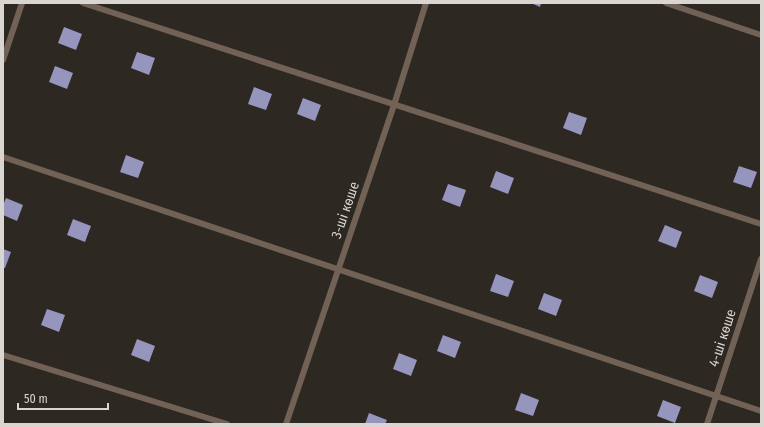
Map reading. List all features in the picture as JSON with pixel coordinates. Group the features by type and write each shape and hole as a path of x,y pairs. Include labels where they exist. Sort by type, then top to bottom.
{"lane":[{"path":"3,60 22,3"},
{"path":"83,3 761,224"},
{"name":"3-ші көше","path":"286,424 394,105 426,3"},
{"path":"666,3 761,35"},
{"path":"3,157 761,411"},
{"name":"4-ші көше","path":"706,424 761,259"},
{"path":"3,355 227,424"}],"building":[{"path":"531,3 541,3 540,7"},
{"path":"64,27 82,34 76,50 58,43"},
{"path":"137,52 155,58 149,75 131,68"},
{"path":"55,66 73,73 67,89 49,82"},
{"path":"254,87 272,94 266,110 248,104"},
{"path":"303,98 321,105 315,121 297,114"},
{"path":"569,112 587,118 581,135 563,128"},
{"path":"126,155 144,162 138,178 120,172"},
{"path":"739,166 757,172 751,188 733,182"},
{"path":"496,171 514,178 508,194 490,187"},
{"path":"448,184 466,190 460,207 442,200"},
{"path":"6,198 23,205 17,221 3,215 3,205"},
{"path":"73,219 91,226 85,242 67,235"},
{"path":"665,225 682,232 676,248 658,241"},
{"path":"3,249 11,252 5,268 3,268"},
{"path":"496,274 514,281 508,297 490,291"},
{"path":"700,275 718,282 712,298 694,291"},
{"path":"544,293 562,300 556,316 538,309"},
{"path":"47,309 65,315 59,332 41,325"},
{"path":"443,335 461,342 455,358 437,351"},
{"path":"137,339 155,346 149,362 131,355"},
{"path":"399,353 417,360 411,376 393,369"},
{"path":"521,393 539,400 533,416 515,410"},
{"path":"663,400 681,407 675,423 657,416"},
{"path":"369,413 387,420 385,424 365,424"}]}
